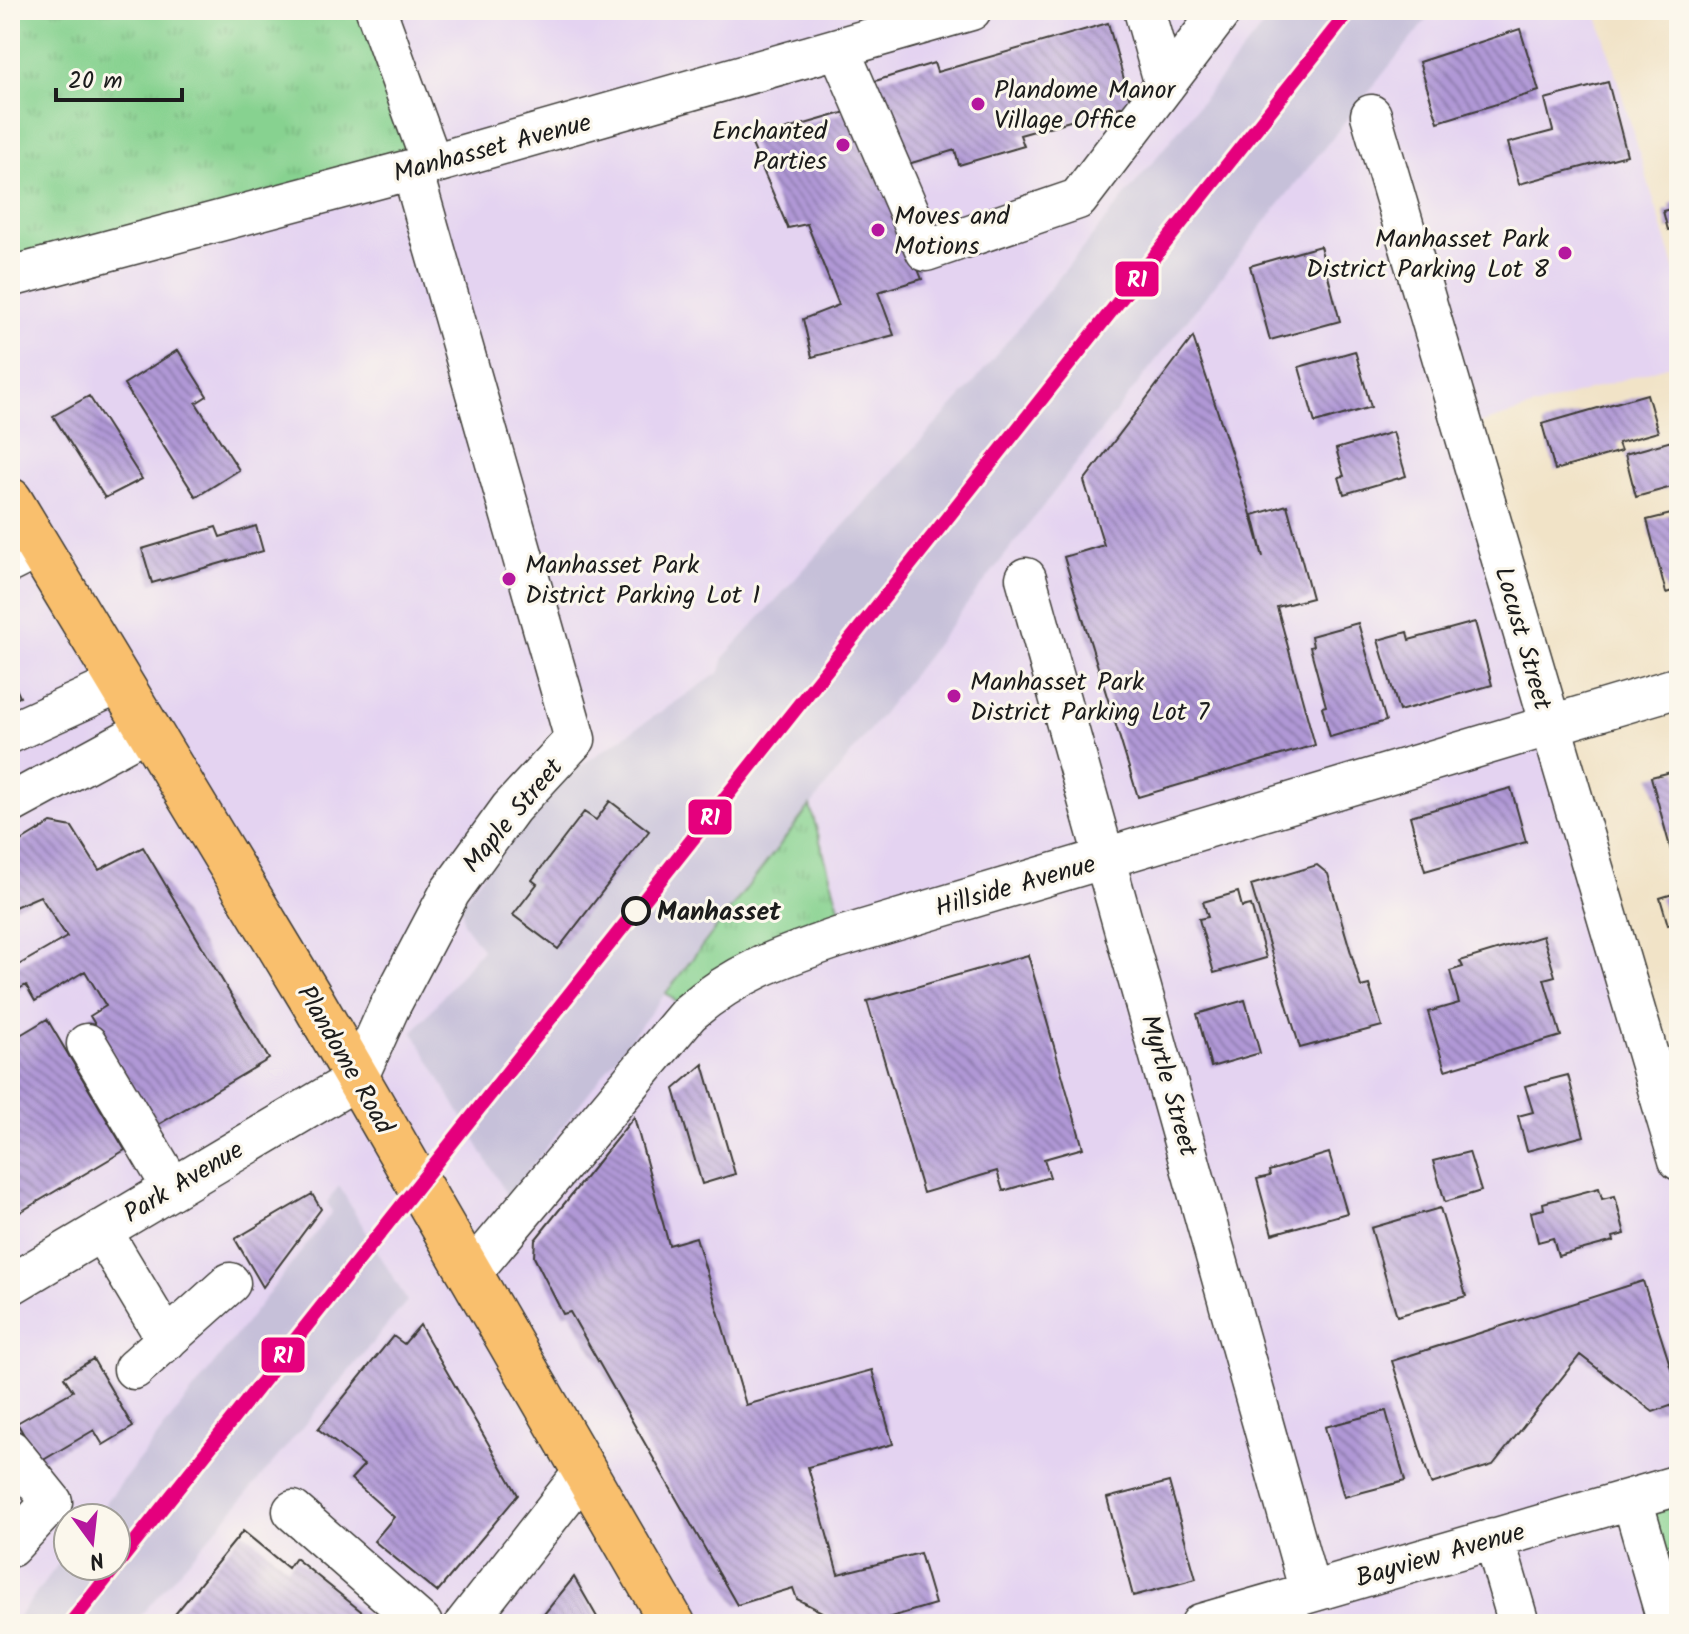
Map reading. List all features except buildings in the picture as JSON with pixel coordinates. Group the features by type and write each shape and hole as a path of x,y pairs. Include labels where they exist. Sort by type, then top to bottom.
{"main road":[{"name":"Plandome Road","path":"10,500 24,555 120,683 148,729 357,1079 673,1624"}],"street":[{"path":"376,10 422,167"},
{"name":"Manhasset Avenue","path":"10,277 422,167 971,10"},
{"path":"1144,10 1165,85"},
{"path":"839,49 926,251 1078,199 1222,10"},
{"name":"Locust Street","path":"1371,115 1679,1160"},
{"name":"Maple Street","path":"357,1079 396,994 450,892 511,808 575,739 422,167"},
{"name":"Myrtle Street","path":"1026,578 1310,1592"},
{"path":"10,733 120,683"},
{"name":"Hillside Avenue","path":"462,1259 689,1013 743,974 837,938 1679,687"},
{"path":"10,804 148,729"},
{"path":"87,1044 172,1187"},
{"name":"Park Avenue","path":"10,1285 357,1079"},
{"path":"101,1230 167,1340"},
{"path":"134,1369 230,1283"},
{"path":"10,1450 52,1502 10,1547"},
{"path":"465,1624 584,1472"},
{"name":"Bayview Avenue","path":"1201,1624 1679,1485"},
{"path":"1632,1499 1668,1624"},
{"path":"293,1511 422,1624"},
{"path":"1494,1538 1519,1624"}],"shaded area":[{"path":"378,10 1596,10 1679,283 1679,362 1463,429 1679,1160 1679,1624 10,1624 10,277"},
{"path":"1276,10 1434,10 1191,315 508,1197 413,1032 482,949 463,923 462,902 555,783 720,672 724,657 970,387"},
{"path":"339,1186 407,1301 246,1495 133,1624 13,1624 52,1572 52,1582 132,1582 132,1502 106,1502 332,1212 327,1202"}],"green space":[{"path":"10,10 376,10 432,164 10,277"},
{"path":"810,806 847,935 689,1013 666,993"},
{"path":"1679,1485 1679,1624 1632,1499"}],"transit line":[{"name":"R1","path":"70,1624 1350,10"}],"place":[{"name":"Plandome Manor Village Office","path":"978,104"},
{"name":"Enchanted Parties","path":"843,145"},
{"name":"Moves and Motions","path":"878,230"},
{"name":"Manhasset Park District Parking Lot 8","path":"1565,253"},
{"name":"Manhasset Park District Parking Lot 1","path":"509,579"},
{"name":"Manhasset Park District Parking Lot 7","path":"954,696"},
{"name":"Manhasset","path":"636,911"}]}
